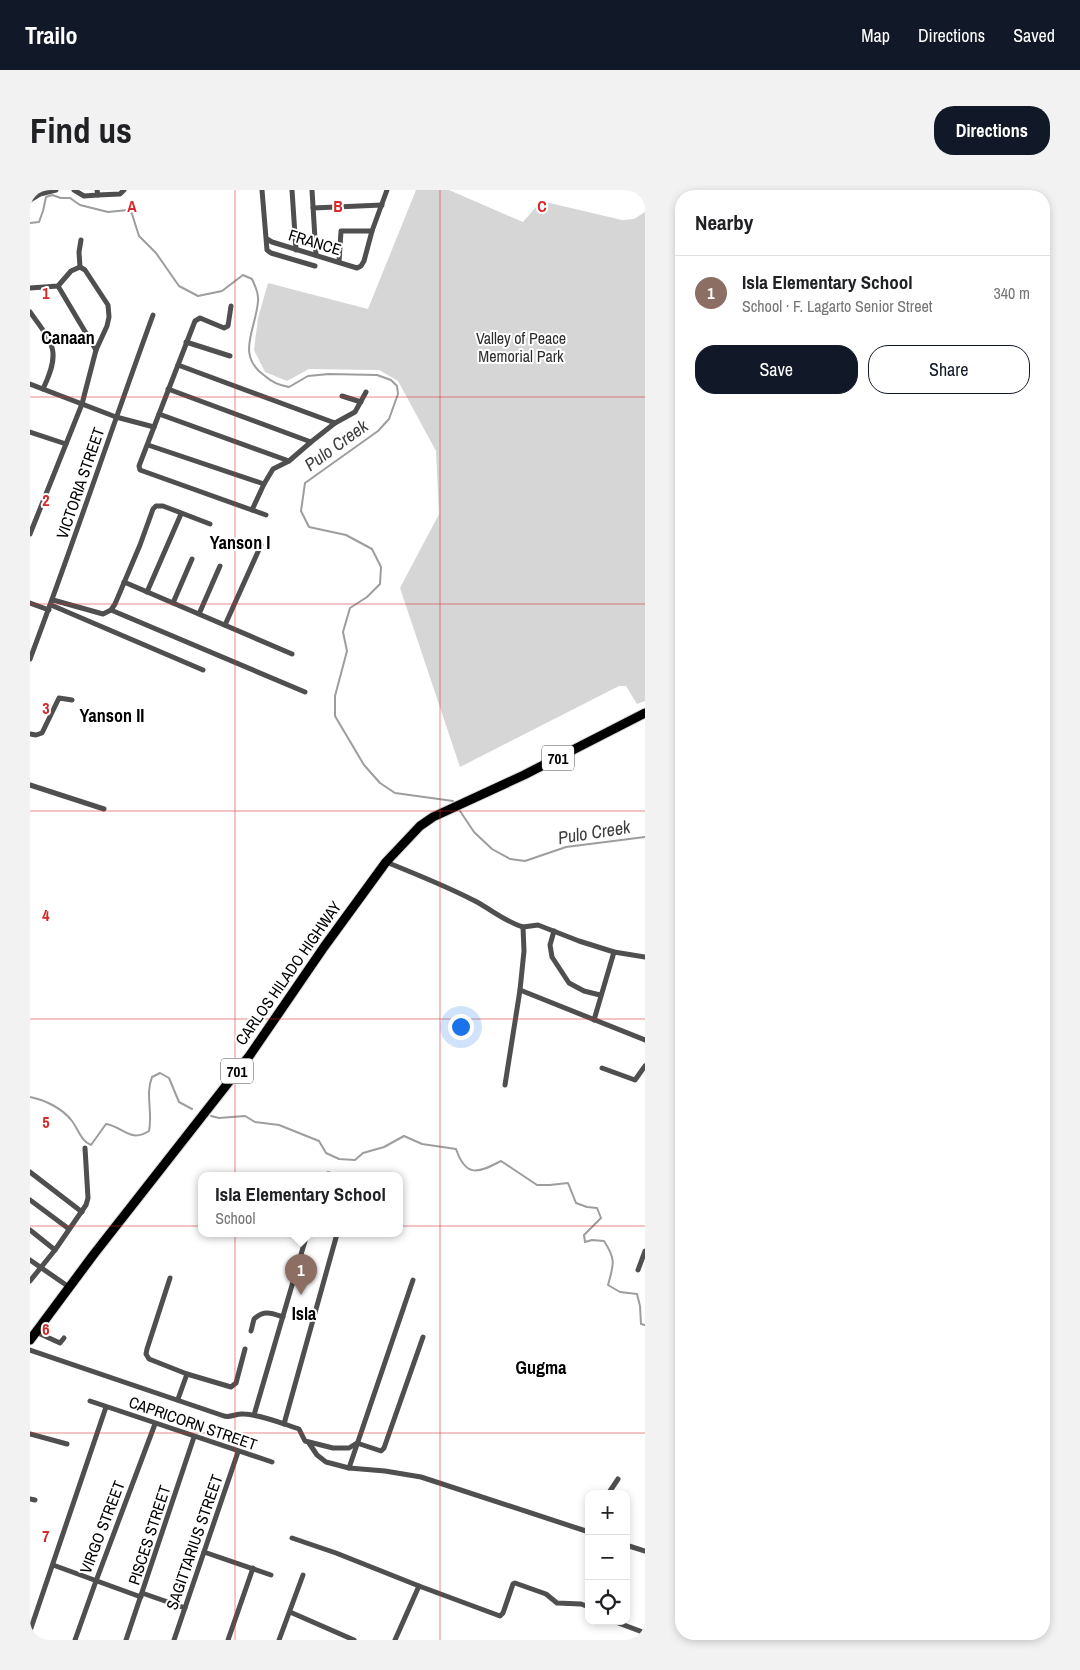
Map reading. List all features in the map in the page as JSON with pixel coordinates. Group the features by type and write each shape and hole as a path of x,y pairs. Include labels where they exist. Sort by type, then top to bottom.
{"main road":[{"name":"CARLOS HILADO HIGHWAY","path":"32,1338 69,1287 250,1055 324,947 386,862 420,826 448,810 524,775 645,713"}],"street":[{"path":"30,200 40,194 56,190"},
{"path":"74,190 84,196 98,192 120,194 124,190"},
{"path":"262,190 267,250 315,266"},
{"path":"292,190 296,250"},
{"path":"312,190 316,255"},
{"path":"340,262 341,231 372,230 386,190"},
{"path":"313,208 382,204"},
{"name":"FRANCE","path":"266,239 357,268 364,261 372,230"},
{"path":"80,267 79,252 81,240"},
{"path":"30,288 58,286 71,272 80,267"},
{"path":"30,534 82,404 96,350 109,318 108,305 85,270 80,267"},
{"path":"58,286 96,350"},
{"path":"230,306 228,326 224,328 200,318 197,319 186,342 139,466 140,470 266,514"},
{"path":"30,312 53,348 54,360 52,369 43,389"},
{"name":"VICTORIA STREET","path":"30,659 51,605 153,315"},
{"path":"186,342 230,356"},
{"path":"178,366 335,423"},
{"path":"30,384 116,417 154,427"},
{"path":"168,389 311,442"},
{"path":"252,510 273,469 290,461 335,423 355,412 366,392"},
{"path":"342,396 361,402"},
{"path":"159,414 290,461"},
{"path":"30,432 66,444"},
{"path":"148,445 264,484"},
{"path":"30,603 103,614 115,604 140,545 152,509 156,506 163,506 210,524"},
{"path":"147,592 181,514"},
{"path":"225,625 261,545"},
{"path":"173,603 192,559"},
{"path":"199,614 220,566"},
{"path":"124,582 292,654"},
{"path":"51,605 203,670"},
{"path":"110,610 305,692"},
{"path":"30,734 42,733 59,698 72,700"},
{"path":"30,785 104,810"},
{"path":"386,862 444,885 493,910 510,923 523,927 538,925 614,952 645,957"},
{"path":"505,1085 520,990 524,951 523,927"},
{"path":"554,931 550,944 552,956 570,983 584,991 600,995"},
{"path":"594,1020 614,952"},
{"path":"520,990 645,1040"},
{"path":"602,1068 636,1080 645,1066"},
{"path":"30,1281 82,1212 88,1198 85,1148"},
{"path":"30,1172 82,1212"},
{"path":"30,1200 69,1230"},
{"path":"30,1230 55,1250"},
{"path":"254,1416 306,1237"},
{"path":"284,1424 336,1237"},
{"path":"638,1270 645,1251"},
{"path":"30,1260 69,1287"},
{"path":"170,1278 146,1354 148,1359 187,1374 232,1386 236,1383 245,1349"},
{"path":"349,1468 413,1280"},
{"path":"251,1331 254,1319 263,1313 268,1312 283,1317"},
{"path":"357,1443 383,1450 423,1337"},
{"path":"32,1338 60,1343 64,1338"},
{"path":"30,1350 228,1417 240,1413 299,1429 305,1442 333,1448 349,1448 357,1443"},
{"path":"178,1399 187,1374"},
{"name":"CAPRICORN STREET","path":"90,1401 272,1462"},
{"path":"30,1631 106,1407"},
{"name":"VIRGO STREET","path":"75,1640 155,1424"},
{"path":"30,1434 67,1444"},
{"name":"PISCES STREET","path":"126,1640 194,1437"},
{"path":"309,1442 320,1458 326,1462 349,1468 421,1477 585,1530"},
{"name":"SAGITTARIUS STREET","path":"174,1640 238,1452"},
{"path":"611,1490 618,1479"},
{"path":"292,1538 500,1616 515,1583 546,1594 557,1603 585,1606"},
{"path":"630,1546 643,1549"},
{"path":"204,1552 271,1575"},
{"path":"53,1564 96,1581 185,1608"},
{"path":"228,1640 253,1568"},
{"path":"279,1640 303,1575"},
{"path":"395,1640 419,1586"},
{"path":"290,1612 354,1640"},
{"path":"624,1625 645,1633"}],"green space":[{"name":"Valley of Peace Memorial Park","path":"416,190 449,190 523,222 541,201 622,220 634,219 645,212 645,701 637,704 626,686 619,686 460,767 400,588 439,514 436,451 398,381 379,370 309,369 287,381 265,372 254,350 258,318 268,283 368,309"}],"waterway":[{"name":"Pulo Creek","path":"30,223 39,222 46,197 52,195 70,198 80,205 108,212 128,210 132,214 139,236 156,253 179,286 198,296 222,291 243,275 252,279 258,298 249,351 251,360 256,368 271,380 289,387 308,376 329,374 377,375 391,380 397,386 398,394 389,419 378,431 305,483 301,511 309,527 346,535 372,549 381,567 380,584 367,597 350,608 343,632 347,651 335,696 335,716 364,765 380,783 395,793 453,801 455,804"},
{"name":"Pulo Creek","path":"458,808 474,832 492,849 510,859 525,861 566,847 645,837"},
{"path":"30,1097 47,1102 58,1108 72,1121 82,1138 91,1145 106,1124 132,1135 149,1131 150,1083 152,1077 160,1073 169,1078 179,1102 192,1109"},
{"path":"211,1116 219,1118 245,1116 255,1122 279,1125 319,1141 326,1153 339,1159 355,1160 363,1153 384,1147 404,1136 422,1144 456,1149 464,1165 469,1169 479,1170 501,1161 537,1185 568,1183 576,1203 597,1208 601,1218 584,1235 585,1242 592,1240 604,1241 611,1253 613,1262 608,1285 620,1292 637,1294 641,1324 645,1325"}],"place":[{"name":"Isla Elementary School","path":"301,1295"}],"district":[{"name":"Canaan","path":"68,337"},
{"name":"Yanson I","path":"240,542"},
{"name":"Yanson II","path":"112,715"},
{"name":"Isla","path":"304,1313"},
{"name":"Gugma","path":"541,1367"}]}
